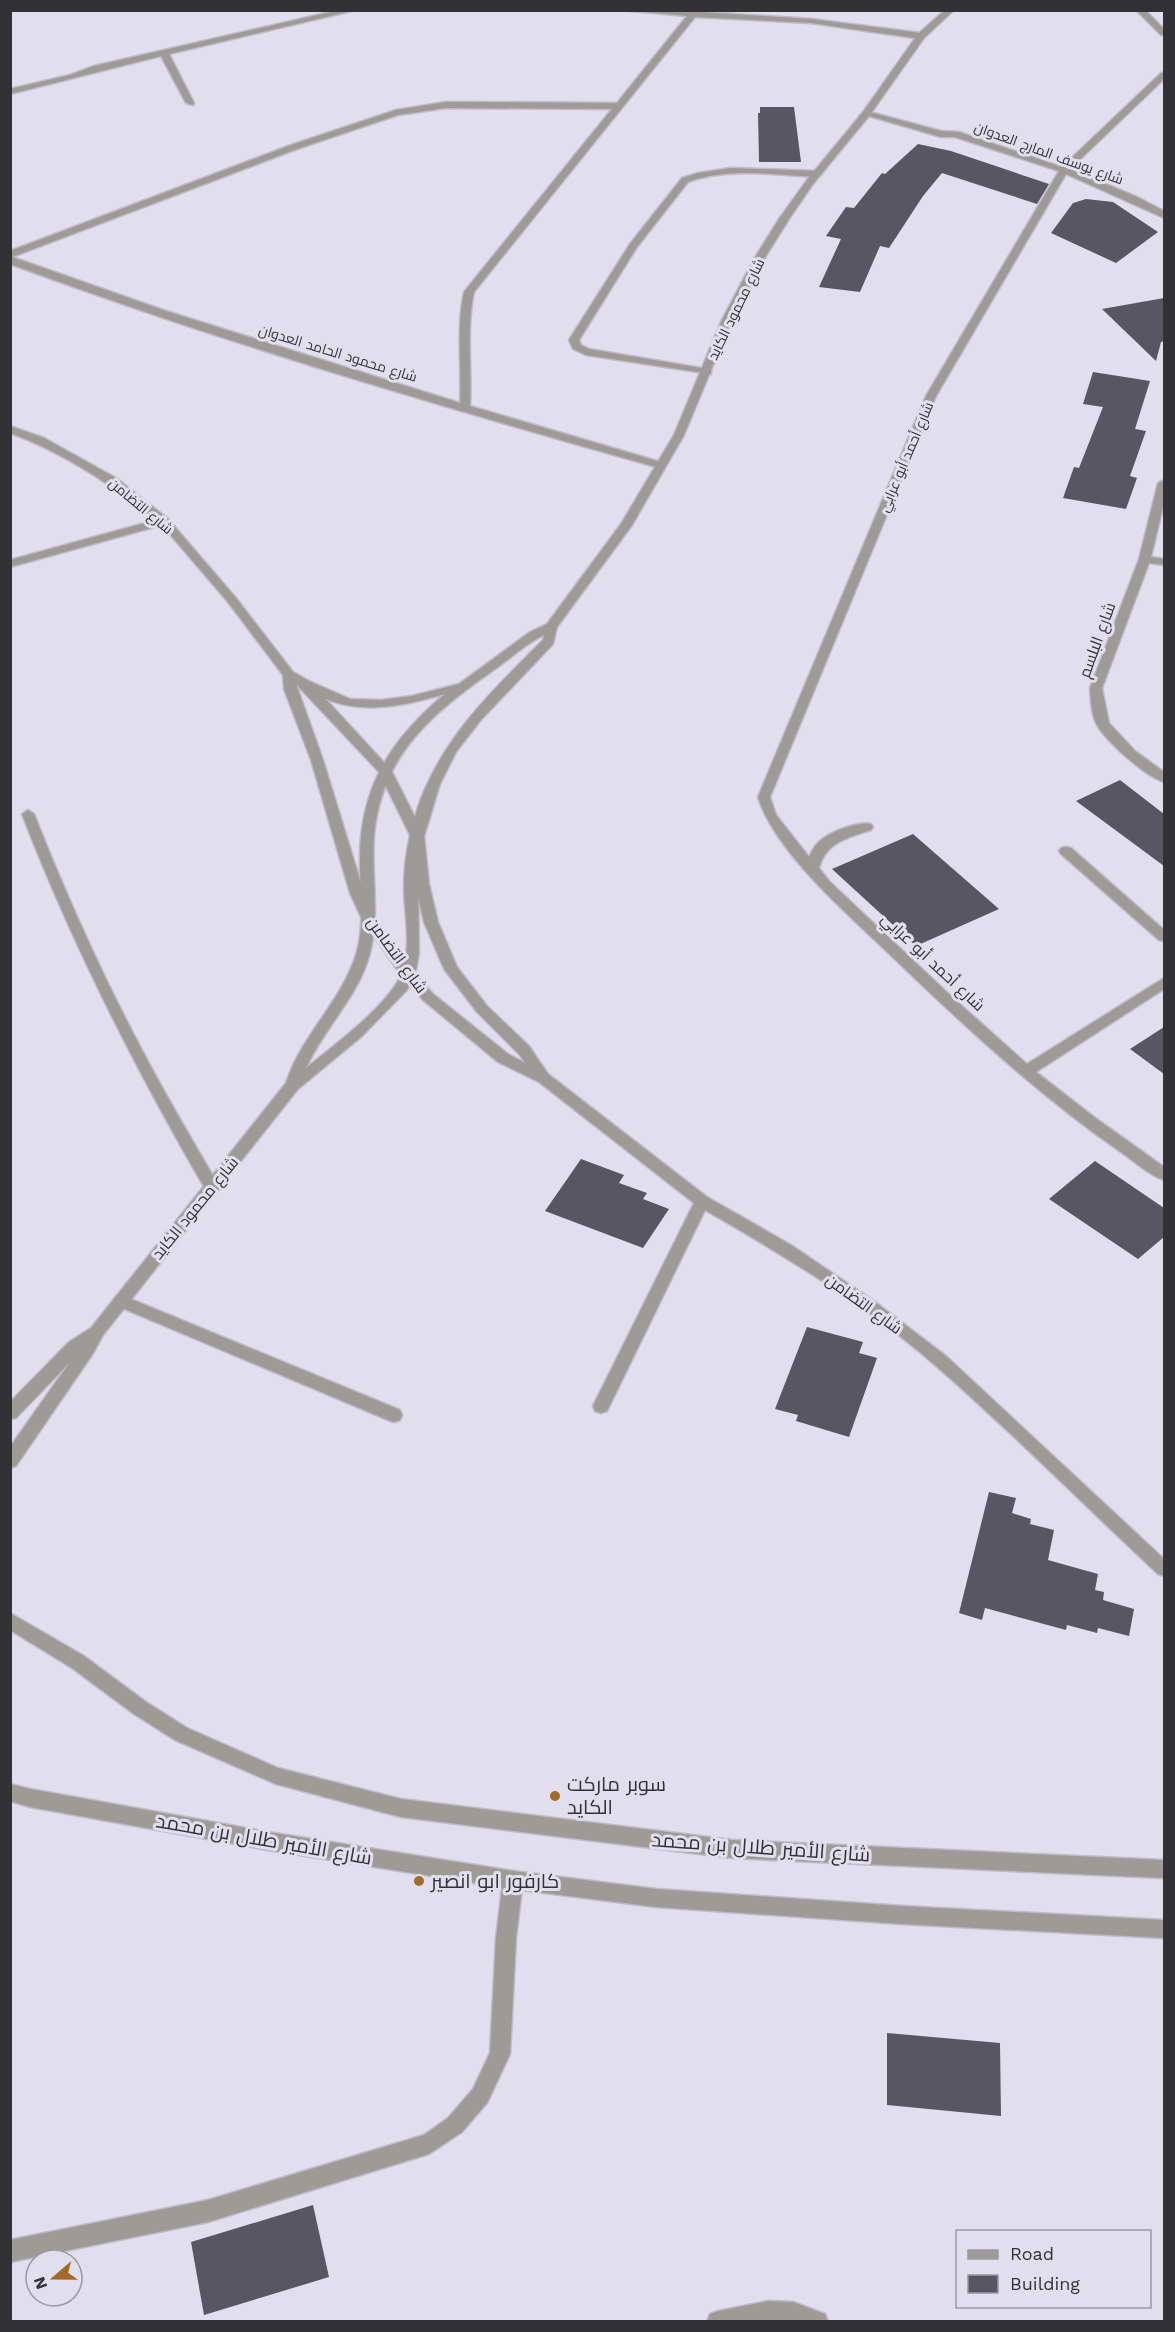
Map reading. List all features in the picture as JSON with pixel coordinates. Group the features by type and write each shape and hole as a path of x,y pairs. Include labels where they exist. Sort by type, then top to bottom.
{"street":[{"path":"10,92 73,77 97,68 352,10"},
{"path":"625,10 811,21 921,36"},
{"name":"شارع محمود الكايد","path":"10,1461 86,1351 97,1331 293,1085 316,1068 383,1008 408,975 414,928 412,865 417,835 439,771 452,748 483,710 549,641 551,627 626,525 688,418 726,322 759,259 817,174 869,110 921,36 950,10"},
{"path":"1140,10 1164,33"},
{"path":"465,409 467,372 464,314 469,292 693,14"},
{"path":"164,53 190,103"},
{"name":"شارع أحمد أبو عرابي","path":"1164,75 1064,170 931,396 764,797 770,816 818,877 974,1026 1078,1113 1164,1174"},
{"path":"10,255 294,147 396,113 446,105 619,106"},
{"name":"شارع يوسف المارج العدوان","path":"869,110 941,134 956,134 1064,170 1134,199 1164,215"},
{"path":"706,372 586,352 577,347 574,340 633,246 685,180 713,172 817,174"},
{"name":"شارع محمود الحامد العدوان","path":"10,260 86,288 465,409 660,465"},
{"name":"شارع التضامن","path":"10,429 50,445 112,480 164,521 232,600 289,675 305,684 385,770 417,835 422,884 431,922 452,969 482,1009 524,1050 544,1078"},
{"name":"شارع البلسم","path":"1164,483 1145,559 1096,688 1103,724 1131,754 1164,778"},
{"path":"10,564 164,521"},
{"path":"1145,559 1164,562"},
{"name":"شارع محمود الكايد","path":"293,1085 297,1065 340,1002 363,954 369,920 366,883 367,833 385,770 394,752 420,720 534,635 551,627"},
{"name":"شارع التضامن","path":"289,675 290,689 317,760 357,893 369,920 408,975 428,997 503,1058 544,1078 702,1201 786,1249 869,1306 940,1360 1162,1570"},
{"path":"305,684 335,699 378,705 402,702 469,684"},
{"path":"28,814 46,861 110,1004 148,1080 212,1188"},
{"path":"818,877 812,868 815,854 827,841 866,827"},
{"path":"1066,850 1164,937"},
{"path":"1026,1071 1164,983"},
{"path":"601,1406 702,1201"},
{"path":"121,1301 394,1415"},
{"name":"شارع محمود الكايد","path":"10,1413 75,1346 97,1331"},
{"name":"شارع الأمير طلال بن محمد","path":"10,1620 78,1662 140,1708 181,1734 276,1776 401,1808 732,1849 1164,1869"},
{"name":"شارع الأمير طلال بن محمد","path":"10,1792 30,1798 268,1841 513,1880 656,1898 902,1915 1164,1929"},
{"path":"10,2251 208,2211 429,2144 455,2125 480,2096 500,2054 506,1938 513,1880"},
{"path":"718,2322 767,2310 802,2314 817,2322"}],"building":[{"path":"760,107 794,107 801,162 759,162 758,113 760,113"},
{"path":"918,144 951,151 1049,184 1037,204 942,173 923,196 889,248 880,246 860,292 819,287 841,239 826,236 846,207 854,208 882,173 885,174"},
{"path":"1086,199 1113,202 1158,232 1116,263 1051,233 1073,203"},
{"path":"1164,298 1164,341 1161,342 1156,361 1102,309"},
{"path":"1093,372 1150,381 1135,429 1146,431 1130,476 1137,478 1126,509 1063,498 1074,467 1079,468 1103,407 1083,404"},
{"path":"1120,780 1164,814 1164,866 1076,801"},
{"path":"913,834 999,909 916,946 832,869"},
{"path":"1164,1027 1164,1074 1130,1049"},
{"path":"581,1159 624,1175 619,1183 647,1193 643,1199 669,1209 643,1248 545,1211"},
{"path":"1095,1161 1164,1208 1164,1237 1138,1259 1049,1199"},
{"path":"807,1327 863,1342 859,1353 877,1358 849,1437 796,1421 798,1415 775,1409"},
{"path":"989,1492 1016,1498 1012,1513 1031,1519 1030,1524 1054,1530 1048,1560 1098,1574 1095,1590 1104,1592 1103,1600 1134,1609 1129,1636 1098,1628 1097,1633 1067,1625 1066,1630 985,1608 982,1620 959,1613"},
{"path":"887,2033 1000,2043 1001,2116 887,2105"},
{"path":"313,2205 329,2277 204,2315 191,2242"}],"place":[{"name":"سوبر ماركت الكايد","path":"555,1796"},
{"name":"كارفور ابو انصير","path":"419,1881"}]}
